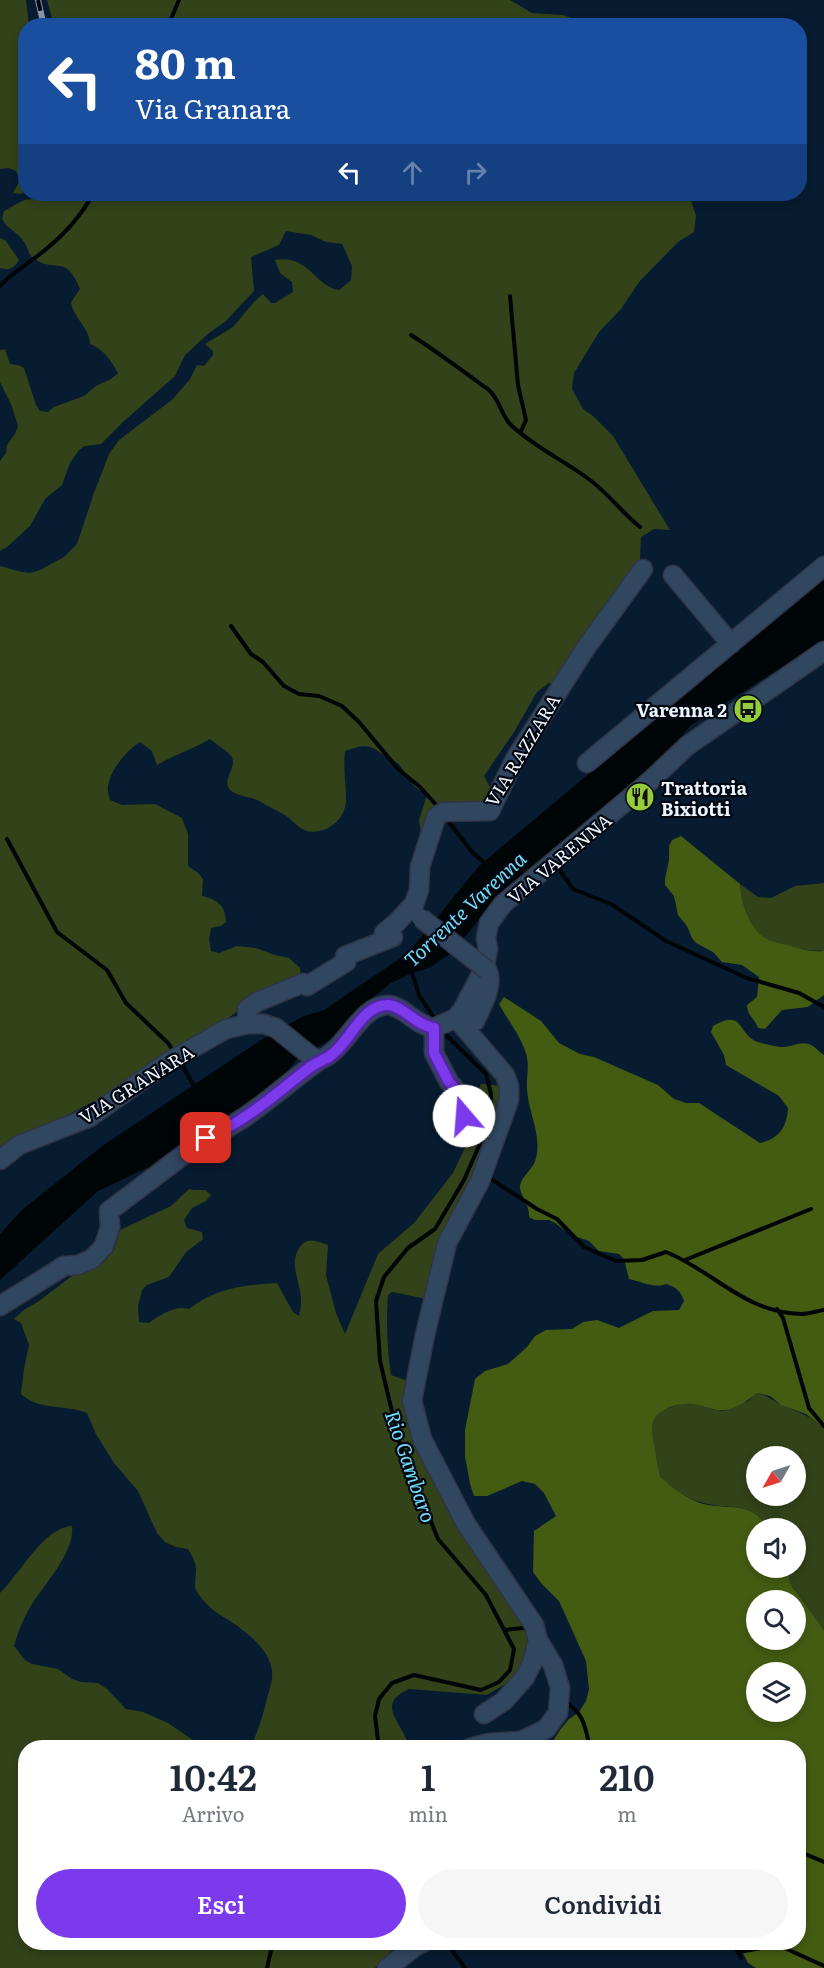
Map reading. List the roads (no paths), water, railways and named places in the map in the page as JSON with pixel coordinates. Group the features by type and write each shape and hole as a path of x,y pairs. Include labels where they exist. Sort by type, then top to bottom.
{"street":[{"path":"587,763 824,566"},
{"name":"VIA RAZZARA","path":"412,911 419,890 420,867 436,817 444,812 490,811 514,759 585,649 643,569"},
{"path":"672,575 730,644"},
{"name":"VIA VARENNA","path":"475,985 484,969 488,949 486,938 489,923 503,904 650,781 687,746 824,651"},
{"path":"0,1318 47,1290 78,1265 92,1259 104,1245 111,1227 109,1211 206,1138 222,1132 249,1114 316,1059 330,1056 360,1022 379,1007 390,1005 423,1026 434,1028 454,1019 475,985 480,992 470,1020 472,1022 475,1021 490,982 490,974 412,911 389,935 345,956 346,962 307,986 303,983 257,1002 247,1009 248,1024"},
{"path":"454,1019 506,1075 509,1100 480,1181 447,1243 412,1401 422,1438 453,1500 466,1524 534,1625 538,1640 553,1665 560,1688 558,1713 546,1729 523,1740"},
{"name":"VIA GRANARA","path":"0,1160 19,1145 90,1117 165,1064 226,1029 248,1024 264,1024 276,1028 316,1059"},
{"path":"434,1028 434,1053 449,1082 458,1092 462,1102 465,1129"},
{"path":"0,1306 64,1266 78,1265"},
{"path":"484,1714 504,1701 525,1677 532,1663 538,1640"},
{"path":"387,1968 410,1950"}],"water":[{"name":"Torrente Varenna","path":"824,576 824,640 690,726 672,748 640,779 496,898 453,952 429,968 391,983 372,998 340,1034 297,1059 277,1085 207,1132 185,1140 149,1167 98,1191 0,1280 0,1234 23,1209 101,1147 261,1040 304,1016 324,1010 408,953 479,866"}],"waterway":[{"path":"171,18 179,0"},
{"path":"0,286 63,234 88,201"},
{"path":"510,296 518,385 526,420 521,431"},
{"path":"411,335 488,389 496,398 511,425 590,480 640,527"},
{"path":"231,626 251,654 263,662 284,686 299,694 319,696 342,706 359,722 398,769 420,787 439,808"},
{"name":"Torrente Varenna","path":"445,817 473,853 487,865"},
{"path":"7,839 57,932 107,970 126,1003 168,1043 174,1052"},
{"path":"556,865 573,889 611,904 666,941 747,978 799,993 824,1007"},
{"name":"Rio Gambaro","path":"411,969 419,995 436,1021"},
{"name":"Rio Gambaro","path":"378,1740 375,1716 379,1699 392,1683 414,1675 481,1690 499,1682 510,1670 514,1649 486,1595 438,1539 400,1445 380,1361 376,1301 384,1277 408,1248 435,1229 464,1180 490,1121 491,1094 486,1074 442,1029"},
{"path":"180,1061 195,1088"},
{"path":"488,1177 537,1209 557,1219 584,1247 616,1261 642,1260 666,1252 699,1269 745,1299 762,1306 781,1312 801,1314 824,1310"},
{"path":"685,1260 811,1209"},
{"path":"777,1309 783,1318 809,1408 824,1426"},
{"path":"504,1630 524,1628"},
{"path":"564,1701 580,1715 588,1740"},
{"path":"806,1854 824,1862"},
{"name":"Rio Gambaro","path":"267,1968 271,1950"},
{"path":"452,1950 465,1968"},
{"path":"737,1950 741,1958"},
{"path":"739,1952 750,1950"},
{"path":"789,1950 824,1966"}],"railway":[{"path":"38,0 42,18"}],"place":[{"name":"Varenna 2","path":"748,709"},
{"name":"Trattoria Bixiotti","path":"640,797"}]}
